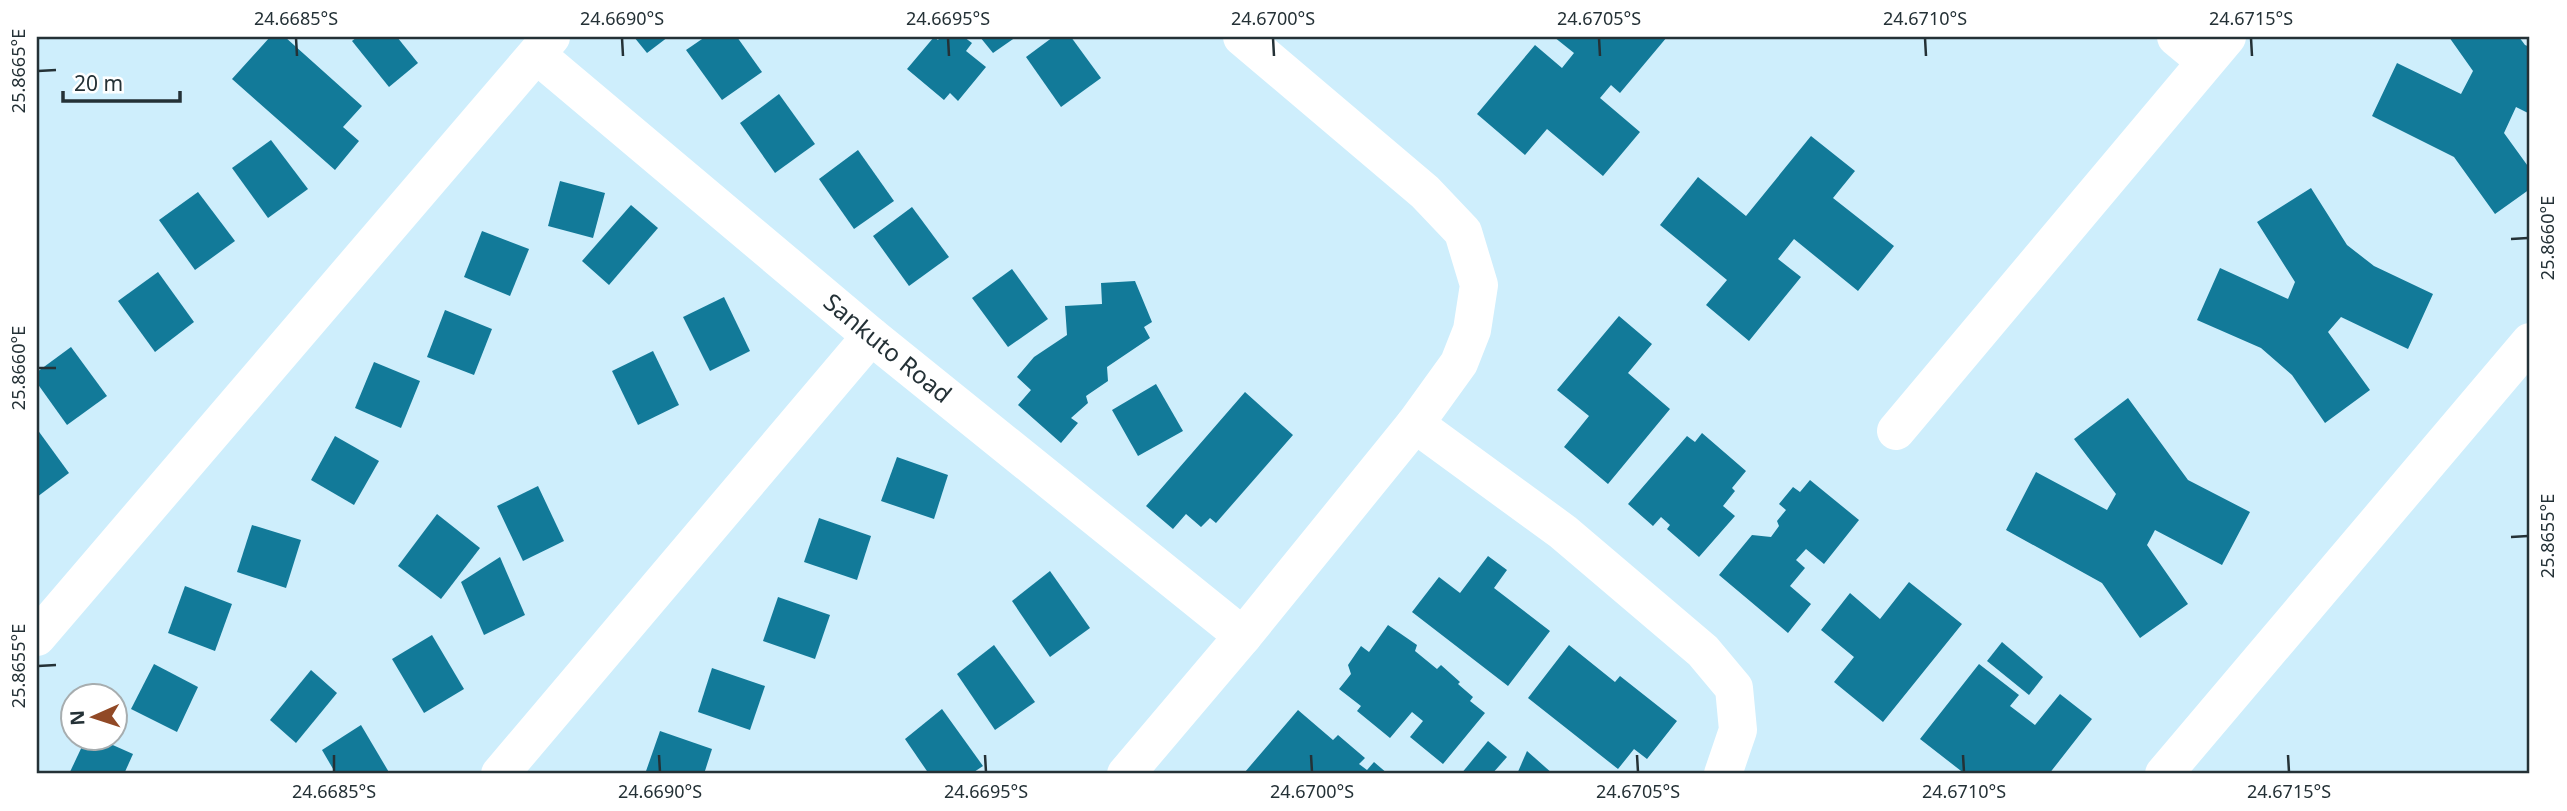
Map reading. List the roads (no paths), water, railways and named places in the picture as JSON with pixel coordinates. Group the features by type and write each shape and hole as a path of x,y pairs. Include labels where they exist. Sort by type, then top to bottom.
{"street":[{"path":"1126,774 1243,636 1415,424 1459,363 1472,330 1479,285 1463,232 1425,192 1242,37"},
{"path":"1896,431 2216,49 2176,37"},
{"path":"37,637 544,46"},
{"name":"Sankuto Road","path":"544,46 871,336 1243,636"},
{"path":"500,774 871,336"},
{"path":"2164,774 2530,342"},
{"path":"1415,424 1563,531 1703,651 1734,688 1738,730 1723,774"}]}
